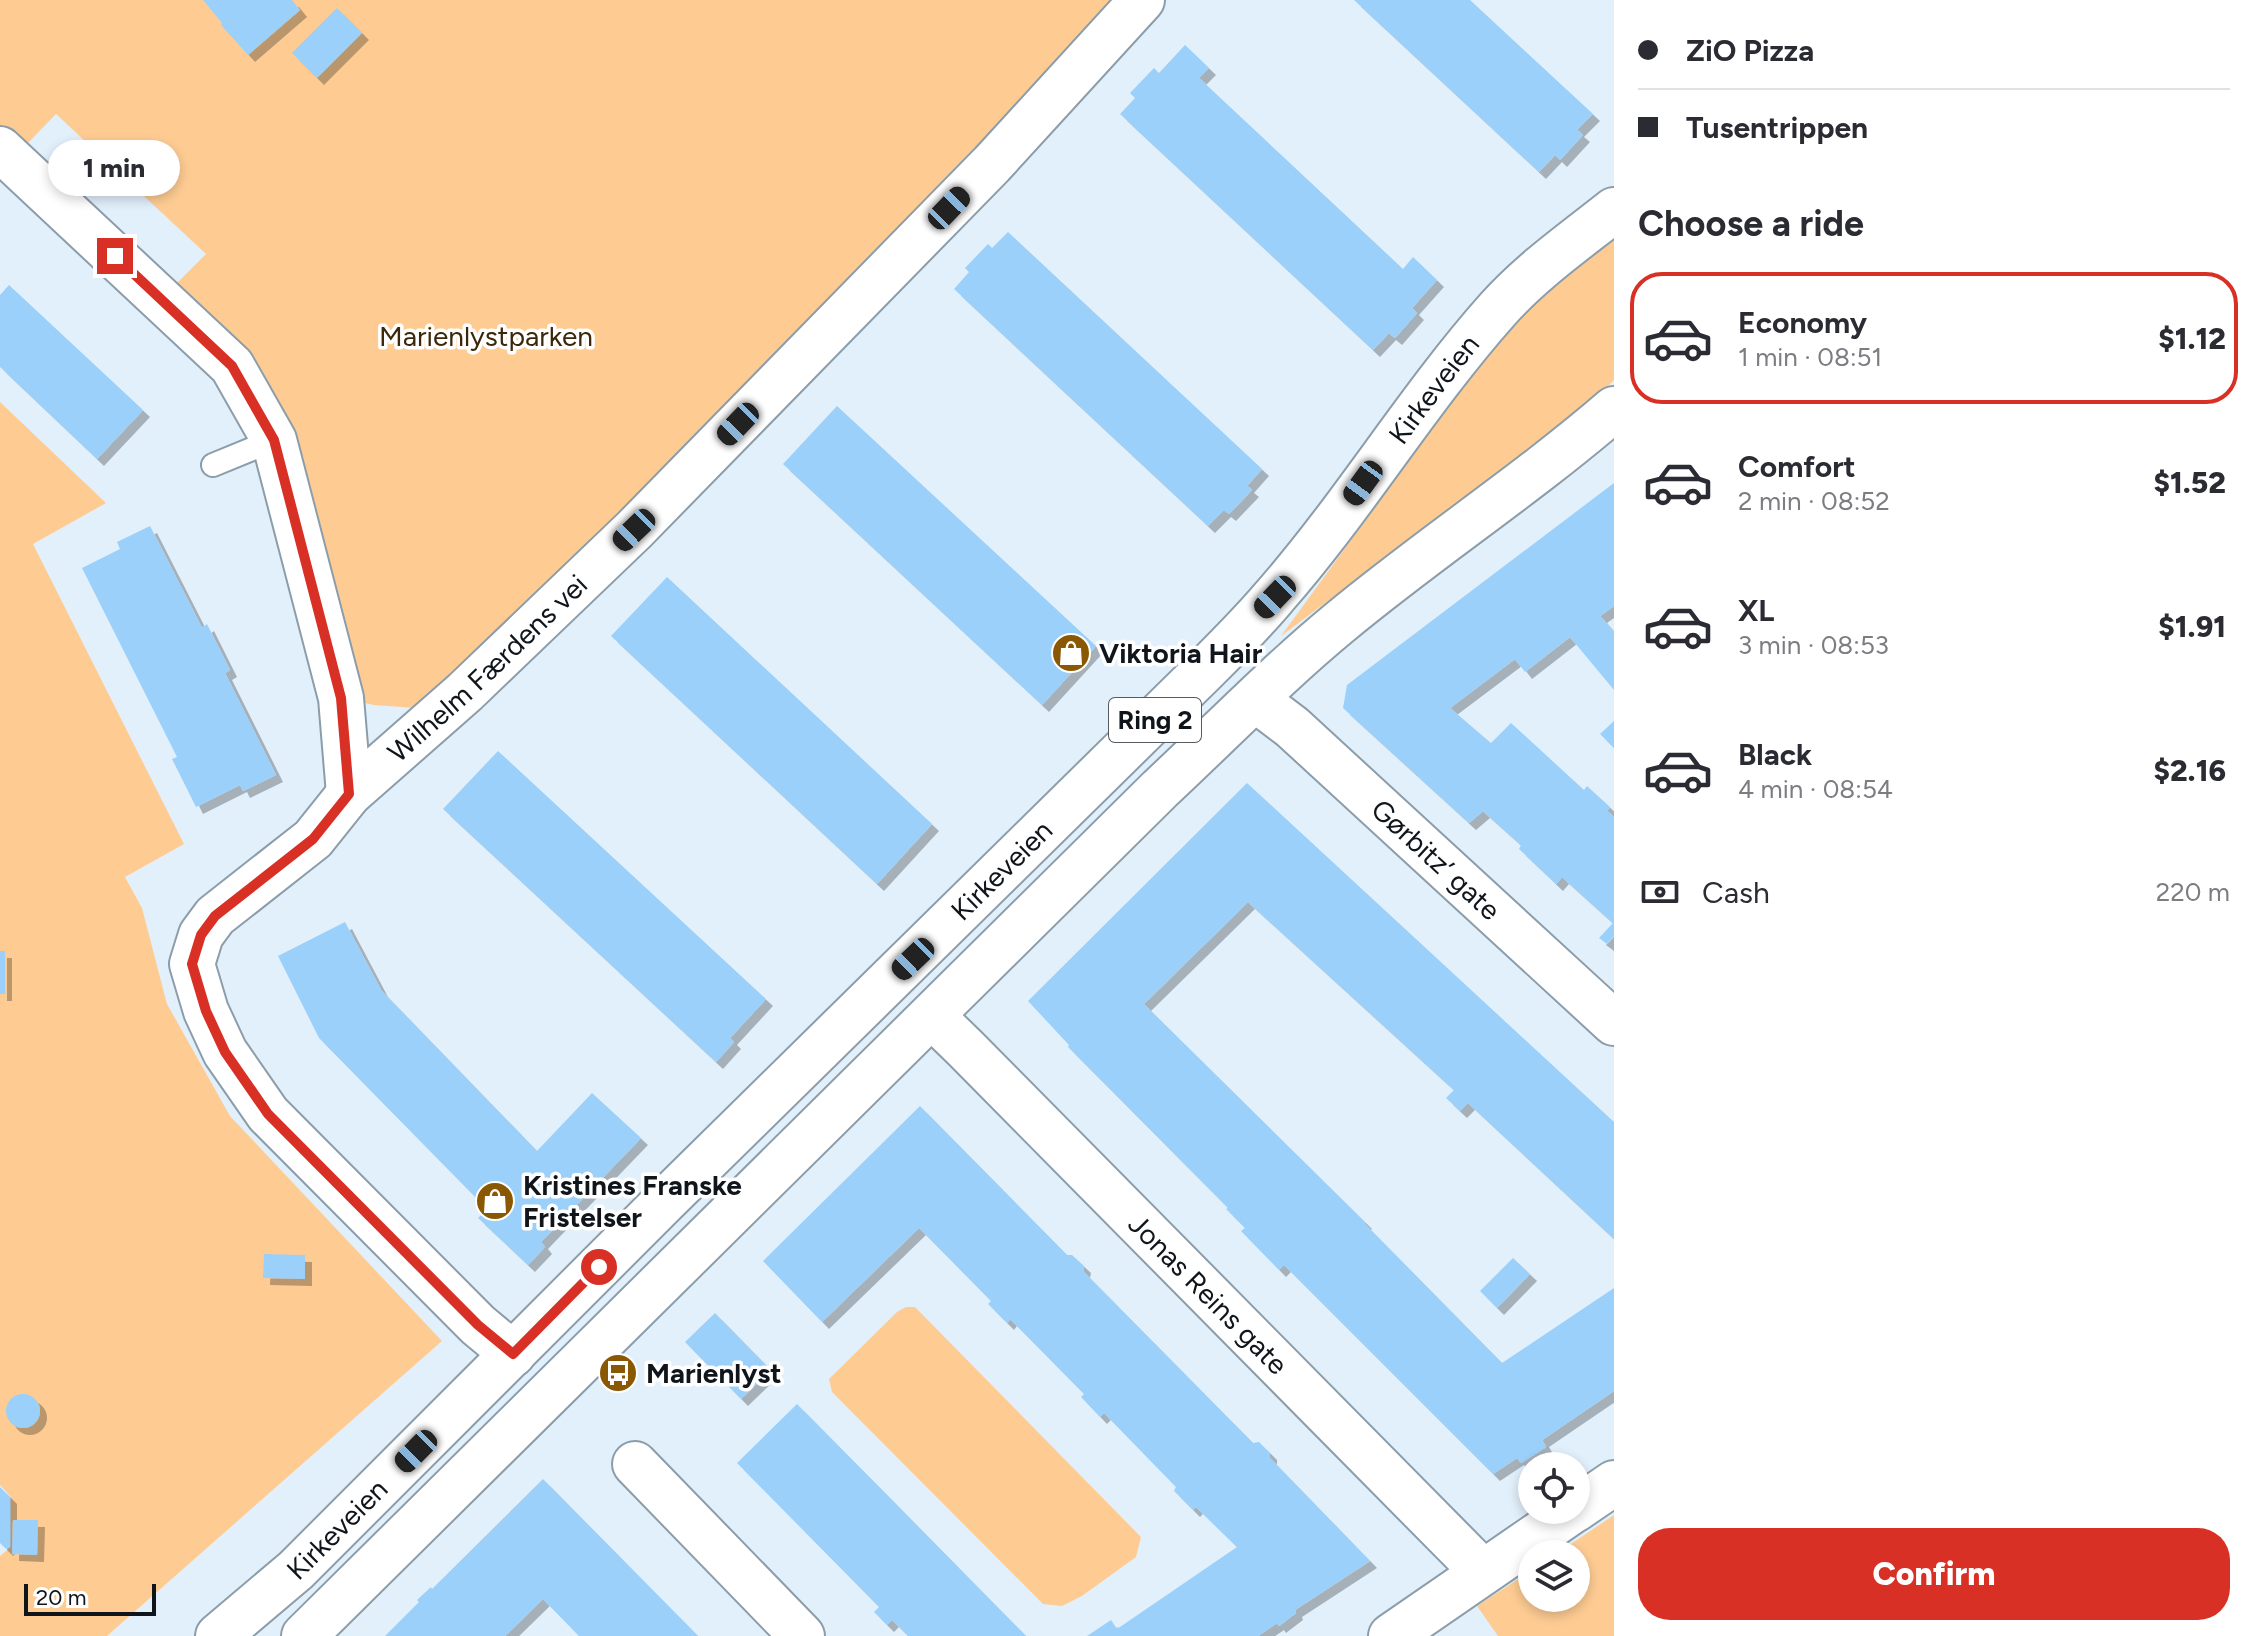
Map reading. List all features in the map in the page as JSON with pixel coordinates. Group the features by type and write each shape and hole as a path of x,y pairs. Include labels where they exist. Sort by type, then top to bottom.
{"street":[{"name":"Wilhelm Færdens vei","path":"513,1354 478,1325 268,1114 225,1052 206,1011 192,964 201,935 215,916 313,839 349,794 465,692 634,530 992,164 1142,0"},
{"path":"0,149 232,366 274,440 341,698 349,794"},
{"name":"Kirkeveien","path":"218,1636 296,1570 664,1202 1207,668 1275,597 1427,396 1500,307 1548,262 1614,210"},
{"name":"Kirkeveien","path":"304,1636 1160,789 1255,699 1337,624 1561,454 1614,409"},
{"name":"Gørbitz’ gate","path":"1255,699 1292,727 1612,1015"},
{"name":"Jonas Reins gate","path":"932,1016 1483,1572"},
{"path":"635,1464 802,1636"},
{"path":"1590,1499 1614,1483"},
{"path":"1391,1636 1553,1524"}],"lane":[{"path":"213,465 274,440"}],"green space":[{"name":"Marienlystparken","path":"0,0 1143,0 465,692 415,708 374,705 341,698 274,439 161,299 206,254 56,114 0,172"},
{"path":"1614,236 1614,380 1586,408 1281,636 1451,403 1513,325 1562,278"},
{"path":"0,402 106,503 33,544 184,844 125,877 142,908 167,1004 230,1116 442,1341 107,1636 0,1636 0,1556 11,1547 11,1497 0,1485"},
{"path":"906,1307 915,1307 1141,1537 1136,1557 1082,1596 1062,1606 1043,1604 832,1392 829,1379 897,1312"},
{"path":"1614,1515 1614,1636 1498,1636 1477,1606 1518,1579 1518,1612 1590,1612 1590,1540 1577,1540"}],"building":[{"path":"203,0 292,0 300,10 248,55"},
{"path":"1354,0 1470,0 1593,114 1577,130 1583,135 1560,160 1555,155 1539,172"},
{"path":"337,8 362,33 317,78 292,53"},
{"path":"1185,45 1209,68 1199,78 1403,269 1413,257 1437,280 1412,308 1417,313 1395,338 1389,333 1373,350 1120,114 1135,98 1130,93 1154,68 1159,73"},
{"path":"1008,232 1262,469 1247,486 1252,490 1229,514 1224,510 1208,526 954,289 969,272 965,268 988,244 992,248"},
{"path":"9,285 143,410 97,459 0,367 0,295"},
{"path":"837,406 1096,646 1042,705 783,464"},
{"path":"1614,483 1614,606 1600,616 1614,632 1614,690 1570,637 1525,672 1515,659 1450,708 1491,743 1511,723 1584,790 1587,786 1610,807 1607,811 1614,817 1614,936 1607,944 1599,938 1613,923 1562,877 1556,884 1519,849 1521,845 1483,811 1469,823 1343,708 1347,685"},
{"path":"150,526 202,628 207,624 230,670 225,673 276,775 243,791 240,785 196,807 172,759 177,757 82,568 120,549 117,542"},
{"path":"667,577 932,824 877,884 611,636"},
{"path":"1614,721 1614,748 1600,734"},
{"path":"498,751 766,999 730,1038 734,1042 716,1062 443,809"},
{"path":"1247,783 1614,1122 1614,1239 1468,1103 1460,1111 1446,1098 1454,1090 1248,902 1144,1004 1365,1222 1502,1363 1614,1288 1614,1391 1542,1440 1546,1447 1538,1452 1518,1452 1518,1459 1493,1474 1284,1265 1279,1270 1241,1231 1245,1228 1228,1208 1068,1047 1028,1001"},
{"path":"345,922 381,990 537,1151 592,1093 641,1138 541,1242 545,1247 528,1265 478,1218 487,1209 319,1038 278,956"},
{"path":"0,951 5,951 5,994 0,994"},
{"path":"920,1106 1067,1255 1072,1255 1084,1266 1083,1271 1253,1443 1259,1442 1270,1453 1270,1458 1370,1561 1295,1610 1296,1613 1279,1626 1277,1623 1258,1636 1087,1636 1111,1620 1117,1629 1237,1547 1196,1507 1193,1510 1174,1491 1176,1487 1104,1413 1100,1417 1081,1397 1084,1394 1010,1319 1007,1323 988,1304 991,1301 919,1228 822,1322 763,1261"},
{"path":"264,1254 305,1255 305,1279 263,1278"},
{"path":"1513,1258 1530,1274 1497,1308 1480,1291"},
{"path":"715,1313 771,1370 741,1399 685,1342"},
{"path":"23,1394 35,1399 40,1411 35,1423 23,1428 11,1423 6,1411 11,1399"},
{"path":"797,1404 1026,1636 908,1636 892,1620 887,1625 874,1612 879,1607 737,1463"},
{"path":"543,1479 698,1636 579,1636 543,1599 505,1636 385,1636 419,1602 417,1600 432,1589"},
{"path":"0,1487 10,1497 10,1546 6,1549 0,1543"},
{"path":"13,1520 38,1520 37,1555 12,1554"}],"place":[{"name":"Viktoria Hair","path":"1071,653"},
{"name":"Kristines Franske Fristelser","path":"495,1201"},
{"name":"Marienlyst","path":"618,1373"}],"route":[{"path":"115,256 232,366 274,440 341,698 349,794 313,839 215,916 201,935 192,964 206,1011 225,1052 268,1114 478,1325 513,1354 599,1267"}]}
